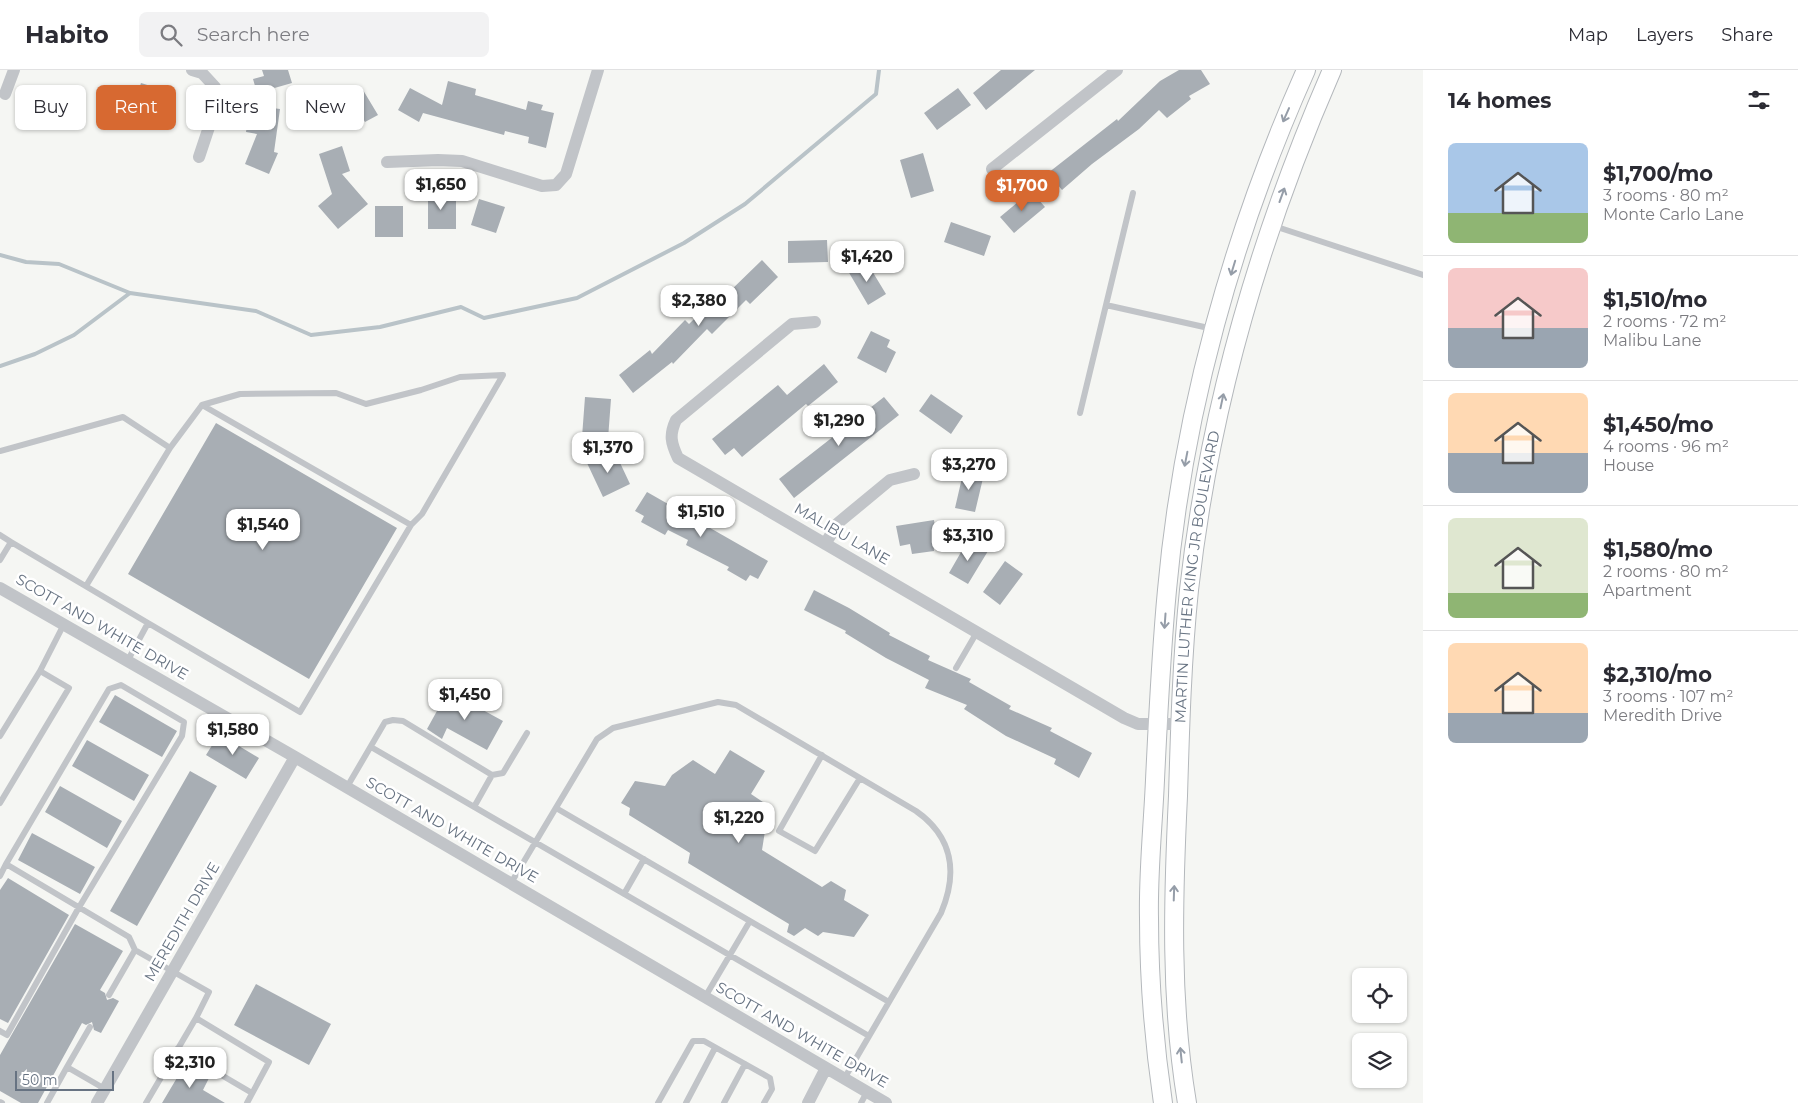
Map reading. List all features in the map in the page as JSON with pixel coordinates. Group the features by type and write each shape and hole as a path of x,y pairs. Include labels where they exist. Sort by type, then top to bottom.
{"main road":[{"name":"MARTIN LUTHER KING JR BOULEVARD","path":"1163,1103 1151,992 1148,916 1157,724 1167,588 1184,469 1207,356 1248,217 1284,120 1306,70"},
{"name":"MARTIN LUTHER KING JR BOULEVARD","path":"1187,1103 1174,994 1173,917 1181,724 1190,590 1207,470 1231,361 1270,225 1306,128 1332,70"},
{"path":"1248,217 1270,225"}],"street":[{"path":"6,94 14,70"},
{"path":"192,70 202,74 215,87 216,106 199,157"},
{"path":"387,162 462,161 542,186 556,185 566,174 598,70"},
{"path":"992,169 1117,70"},
{"name":"MALIBU LANE","path":"815,322 792,324 676,420 671,430 671,442 678,458 1124,718 1138,724 1181,724"},
{"path":"825,544 838,523 890,480 914,474"},
{"name":"SCOTT AND WHITE DRIVE","path":"0,588 347,787 826,1068 844,1079 864,1097 886,1103"},
{"name":"MEREDITH DRIVE","path":"97,1103 295,757"},
{"path":"808,1103 826,1068"}],"lane":[{"path":"1080,413 1133,192"},
{"path":"1270,225 1423,275"},
{"path":"1106,305 1214,330"},
{"path":"0,536 300,712 411,526 422,514 503,375 460,377 421,390 366,404 336,393 240,394 202,405 170,448 86,586"},
{"path":"202,405 411,526"},
{"path":"0,452 123,417 170,448"},
{"path":"0,560 11,542"},
{"path":"0,736 40,671 64,623"},
{"path":"128,660 148,623"},
{"path":"956,668 977,632"},
{"path":"0,803 69,688 40,671"},
{"path":"0,876 110,689 120,685 184,722 182,736 78,909 7,1035 0,1031"},
{"path":"511,884 596,739 613,728 718,702 736,705 822,755 928,819 946,844 950,861 949,889 941,913 844,1079"},
{"path":"347,787 385,722 393,720 403,721 492,775 503,773 527,732"},
{"path":"371,747 869,1036"},
{"path":"822,755 779,831 815,851 860,778"},
{"path":"474,807 492,775"},
{"path":"556,808 889,1002"},
{"path":"624,894 644,859"},
{"path":"6,864 78,909 129,936 135,950 209,992 196,1018 146,1103"},
{"path":"705,997 750,921"},
{"path":"109,995 135,950"},
{"path":"196,1018 270,1062 247,1103"},
{"path":"47,1103 90,1027"},
{"path":"658,1103 693,1041 704,1041 770,1078 772,1089 764,1103"},
{"path":"686,1103 715,1048"},
{"path":"177,1049 252,1093"},
{"path":"724,1103 745,1064"},
{"path":"67,1067 105,1089"}],"building":[{"path":"262,70 288,70 292,83 276,88 276,85 255,85 253,79 264,76"},
{"path":"1001,70 1035,70 986,110 973,93"},
{"path":"1179,70 1201,70 1210,84 1189,96 1191,99 1167,118 1159,110 1139,129 1092,164 1062,190 1048,173 1117,119 1118,121 1160,81"},
{"path":"448,81 476,89 475,95 526,110 528,101 543,105 541,110 554,113 546,148 528,143 529,137 505,131 504,135 423,113 419,122 398,110 410,88 442,105"},
{"path":"958,88 971,105 937,130 924,113"},
{"path":"364,92 378,115 365,122 364,120"},
{"path":"276,108 280,109 274,152 278,153 269,174 245,164 257,134 246,132 246,130 276,130"},
{"path":"342,146 350,171 342,174 368,204 338,229 318,206 332,194 319,154"},
{"path":"923,153 934,191 911,198 900,160"},
{"path":"428,191 446,191 446,197 456,197 456,229 428,229"},
{"path":"1031,191 1045,207 1014,233 1000,217"},
{"path":"479,199 505,207 496,233 471,225"},
{"path":"375,206 403,206 403,237 375,237"},
{"path":"951,222 991,236 984,256 944,242"},
{"path":"827,240 828,262 788,263 788,241"},
{"path":"762,260 778,277 750,304 746,300 712,334 707,329 673,364 672,362 633,393 619,375 650,350 652,354 685,320 689,324 724,290 727,294"},
{"path":"866,261 886,294 868,305 848,271"},
{"path":"871,331 890,340 887,347 896,352 886,373 857,358"},
{"path":"824,364 838,382 808,406 806,404 742,457 734,448 725,455 712,439 778,385 787,395"},
{"path":"931,394 963,416 951,434 919,411"},
{"path":"585,397 611,399 608,439 582,437"},
{"path":"884,397 899,415 794,498 779,479"},
{"path":"216,423 397,528 309,679 128,574"},
{"path":"614,450 630,484 603,497 587,463"},
{"path":"964,469 984,474 975,512 955,508"},
{"path":"647,492 768,561 758,579 750,575 746,581 727,570 729,567 686,545 688,540 668,530 665,535 641,522 644,516 635,511"},
{"path":"934,520 937,539 933,540 934,551 912,554 910,544 900,546 896,526"},
{"path":"968,540 988,551 968,584 949,573"},
{"path":"1005,561 1023,574 1000,605 983,592"},
{"path":"814,590 849,608 890,633 889,635 930,656 928,660 971,679 969,682 1011,706 1009,709 1052,728 1050,731 1092,753 1079,778 1054,764 1056,759 1006,736 964,709 967,705 925,688 929,680 886,658 845,633 846,631 804,610"},
{"path":"448,691 503,721 487,750 447,728 442,739 427,729"},
{"path":"115,695 177,731 162,757 99,722"},
{"path":"219,734 259,758 246,779 206,755"},
{"path":"87,740 149,775 134,801 72,766"},
{"path":"730,750 765,771 751,794 769,806 762,850 822,887 831,881 846,890 844,900 869,915 854,937 823,932 818,936 805,928 794,936 787,932 789,924 688,863 690,853 629,815 630,808 621,803 635,781 665,786 672,775 693,760 715,774"},
{"path":"190,771 217,786 137,926 110,911"},
{"path":"60,786 122,821 107,848 45,812"},
{"path":"32,833 95,867 80,894 18,860"},
{"path":"8,878 69,915 8,1023 0,1019 0,890"},
{"path":"75,924 123,951 100,990 105,993 107,1000 113,998 119,1001 101,1033 94,1030 92,1022 86,1025 82,1023 38,1103 21,1103 0,1091 0,1055"},
{"path":"256,984 331,1024 309,1065 234,1025"},
{"path":"184,1066 209,1078 203,1090 225,1103 162,1103"}],"waterway":[{"path":"0,366 35,354 74,335 130,293 256,311 311,335 380,327 461,307 484,318 577,298 684,243 745,204 876,94 879,70"},
{"path":"0,255 26,262 59,264 130,293"}]}
